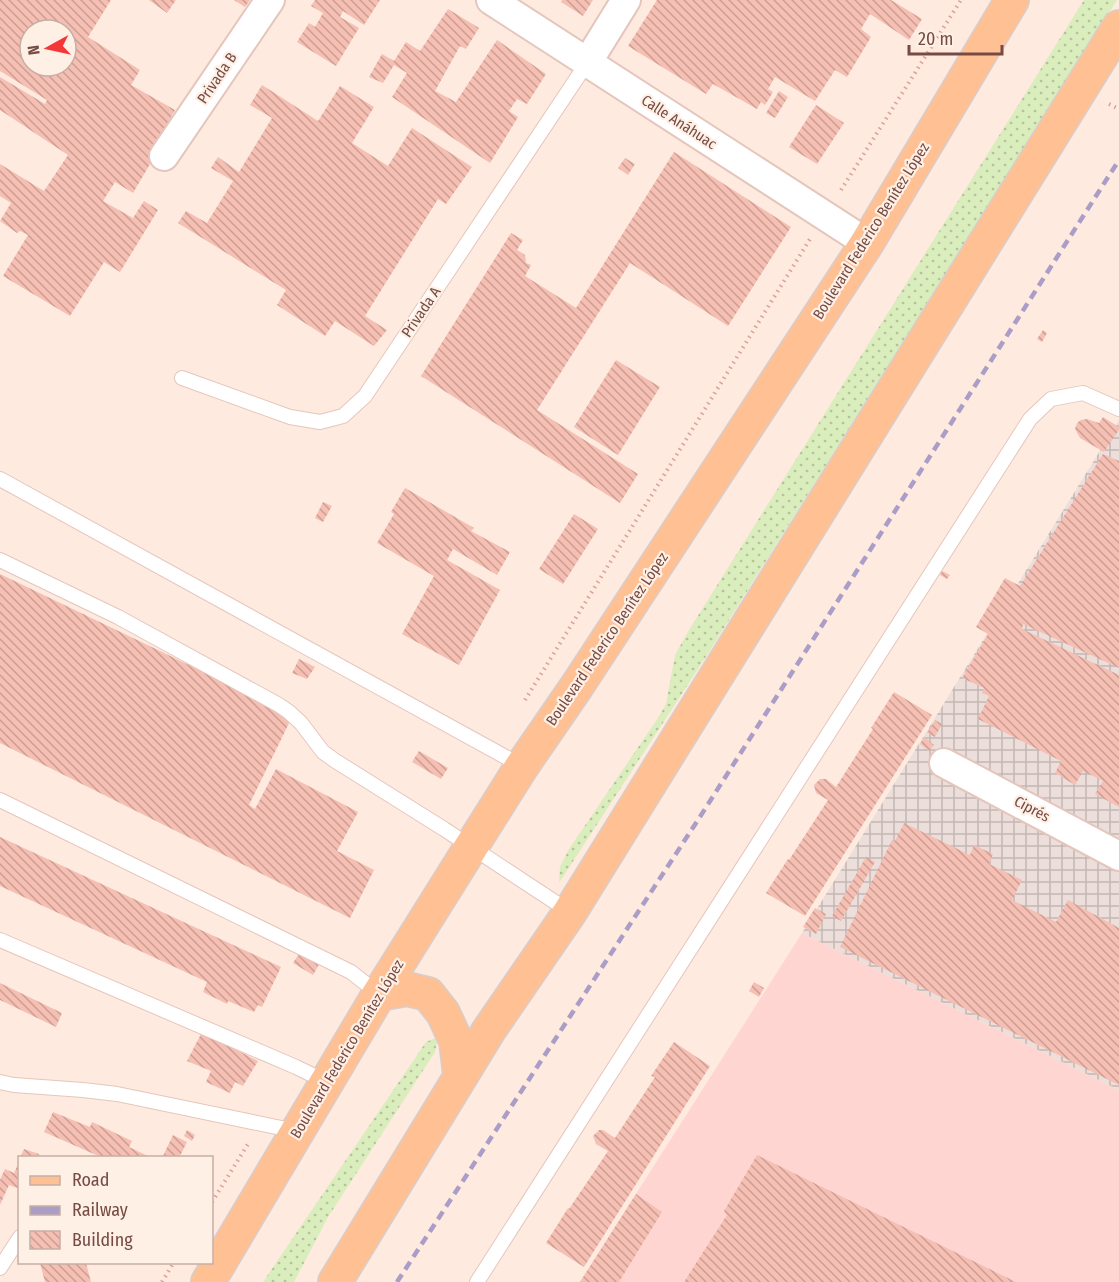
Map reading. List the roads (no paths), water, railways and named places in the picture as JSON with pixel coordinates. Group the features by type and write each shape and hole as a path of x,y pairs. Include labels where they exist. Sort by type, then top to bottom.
{"main road":[{"name":"Boulevard Federico Benítez López","path":"215,1273 379,994 471,847 867,243 1012,0"},
{"path":"335,1282 460,1075 570,912 1119,27"},
{"path":"379,994 407,989 428,994 443,1012 456,1041 460,1075"}],"street":[{"name":"Privada B","path":"164,156 270,0"},
{"name":"Calle Anáhuac","path":"491,0 867,243"},
{"path":"587,63 626,0"},
{"name":"Ciprés","path":"944,763 1119,856"}],"lane":[{"name":"Privada A","path":"182,378 290,417 320,422 343,416 365,396 587,63"},
{"path":"477,1282 1030,419 1051,399 1083,393 1119,409"},
{"path":"0,479 522,766"},
{"path":"0,560 117,617 284,708 302,723 323,752 334,760 570,912"},
{"path":"0,800 351,972 379,994"},
{"path":"0,940 296,1066 327,1082"},
{"path":"0,1082 117,1094 297,1132"},
{"path":"0,1268 18,1241"}],"railway":[{"path":"397,1282 696,823 1119,160"}]}
